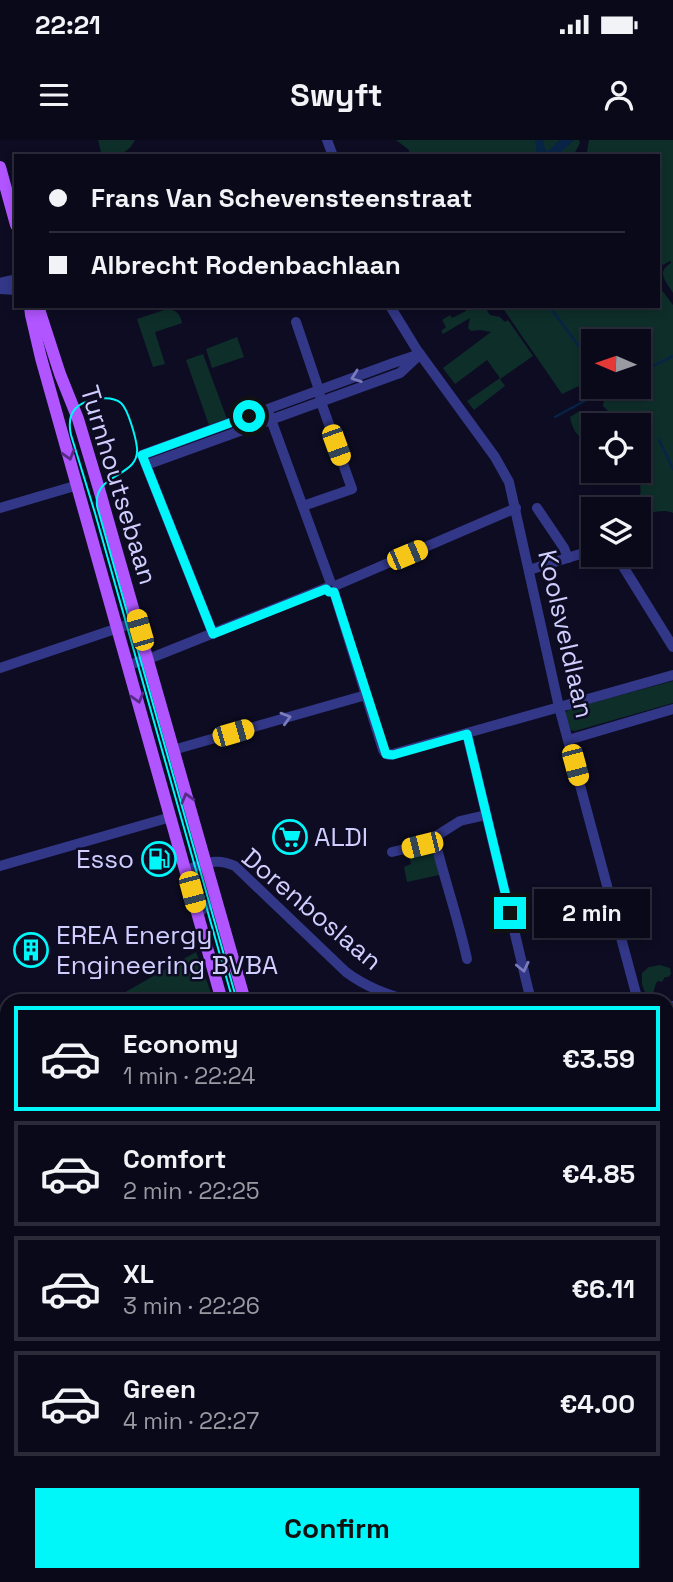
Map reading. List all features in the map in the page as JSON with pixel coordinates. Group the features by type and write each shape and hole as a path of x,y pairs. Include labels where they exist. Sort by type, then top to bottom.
{"main road":[{"path":"0,167 14,218"},
{"name":"Turnhoutsebaan","path":"31,308 48,356 60,374 80,428 244,994"},
{"name":"Turnhoutsebaan","path":"38,308 78,485 220,994"}],"street":[{"name":"Koolsveldlaan","path":"391,308 509,482 559,707 636,994"},
{"path":"296,322 352,489 303,506"},
{"path":"213,634 146,465 269,414 319,390 420,354"},
{"path":"269,414 321,402 400,373 420,354"},
{"path":"269,414 332,587 386,754 393,755 673,675"},
{"path":"0,508 78,485"},
{"path":"129,665 332,587 516,508"},
{"name":"Koolsveldlaan","path":"537,508 568,558"},
{"path":"529,570 581,554"},
{"path":"623,567 673,647"},
{"name":"Turnhoutsebaan","path":"118,628 131,625 140,630"},
{"path":"0,668 118,628"},
{"path":"173,750 366,695"},
{"path":"568,740 673,709"},
{"path":"467,734 529,994"},
{"path":"392,852 422,845 460,821 486,815"},
{"path":"0,866 171,817"},
{"path":"434,837 467,959"},
{"name":"Dorenboslaan","path":"186,870 221,861 235,866 346,972 360,982 388,994"},
{"path":"198,914 206,906 219,907"}],"green space":[{"path":"98,140 135,140 122,153 102,154"},
{"path":"396,140 536,140 544,146 542,140 560,140 552,148 558,153 574,140 579,140 580,143 574,154 410,154 409,150"},
{"path":"589,140 673,140 673,293 663,273 671,263 670,261 663,265 660,260 660,154 586,154"},
{"path":"660,286 673,305 673,513 651,512 651,497 640,497 640,483 651,483 651,413 615,413 609,412 603,406 603,399 651,399 651,329 581,329 581,389 579,386 562,394 503,308 660,308"},
{"path":"465,308 485,308 490,315 500,317 505,322 508,320 533,356 500,379 505,386 474,410 467,401 500,378 487,360 455,384 443,368 491,332 471,331 468,328 470,318 443,334 441,331 446,327 442,320 466,311"},
{"path":"167,309 177,313 182,323 155,332 165,364 153,367 137,319"},
{"path":"237,337 244,357 212,368 206,349"},
{"path":"203,354 227,419 209,425 186,360"},
{"path":"578,412 582,413 581,437 573,428 570,417"},
{"path":"673,681 673,703 575,731 570,730 565,713 569,709"},
{"path":"431,844 439,875 407,882 404,867 411,864 408,852"},
{"path":"196,952 211,994 124,994"},
{"path":"660,965 670,968 671,974 662,982 656,983 653,994 646,994 642,984 642,973 649,967"}],"water":[{"path":"535,140 542,140 547,152 560,140 574,140 559,154 537,154"}],"waterway":[{"path":"550,308 581,349"},
{"path":"651,367 673,356"},
{"path":"555,417 588,399"},
{"path":"659,440 673,469"}],"tram line":[{"path":"231,994 71,435 70,421 73,412 91,400 104,398 121,403 129,417 135,438 136,458 125,471 102,487 97,506 235,994"}],"place":[{"name":"ALDI","path":"290,837"},
{"name":"Esso","path":"159,859"},
{"name":"EREA Energy Engineering BVBA","path":"31,950"}],"route":[{"path":"249,416 142,455 213,634 326,589 334,592 386,754 393,755 467,734 510,913"}]}
